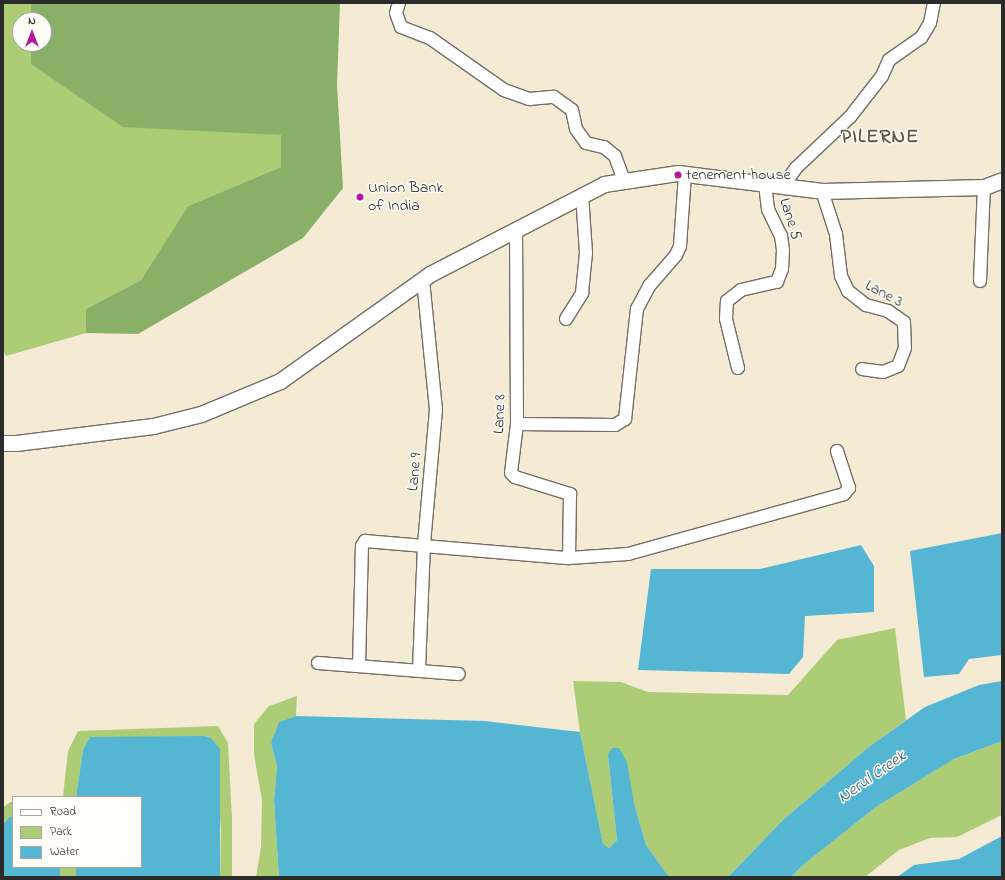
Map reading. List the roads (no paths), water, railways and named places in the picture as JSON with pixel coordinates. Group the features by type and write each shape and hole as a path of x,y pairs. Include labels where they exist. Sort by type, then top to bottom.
{"main road":[{"path":"3,443 16,443 153,426 201,414 280,381 423,279 604,184 685,174 822,191 984,187 1002,180"}],"street":[{"path":"399,3 396,13 401,27 430,38 504,90 529,99 554,97 572,110 576,129 586,143 604,147 615,156 624,181"},
{"path":"783,186 796,168 850,117 882,76 889,60 921,38 930,23 934,3"},
{"path":"517,424 615,425 625,419 637,309 650,284 676,255 680,246 685,174"},
{"name":"Lane 5","path":"738,368 726,319 727,301 741,290 777,282 782,269 783,250 781,236 768,208 765,184"},
{"path":"980,282 984,187"},
{"name":"Lane 3","path":"822,191 836,234 842,276 848,291 866,305 888,311 904,322 905,348 898,366 883,372 862,369"},
{"path":"566,319 582,293 586,253 582,195"},
{"name":"Lane 8","path":"516,229 517,424 511,472 515,476 569,493 572,497 568,558"},
{"name":"Lane 9","path":"418,669 424,544 436,410 423,279"},
{"path":"360,666 363,543 370,540 568,558 608,557 643,551 844,494 849,488 837,451"},
{"path":"318,663 418,669 459,674"}],"water":[{"path":"1002,533 1002,655 969,659 959,674 924,677 910,551"},
{"path":"861,545 874,566 874,612 805,616 803,657 789,674 638,670 651,569 760,569"},
{"name":"Nerul Creek","path":"1002,681 1002,741 954,759 876,807 803,865 791,877 728,877 784,819 870,746 925,707 979,685"},
{"path":"296,716 485,721 580,732 603,844 609,848 617,840 608,755 612,748 619,748 627,762 634,803 646,845 669,877 279,877 274,800 277,766 271,742 279,722"},
{"path":"204,736 211,738 220,749 220,877 76,877 76,868 142,868 142,796 76,796 83,750 90,737"},
{"path":"9,817 12,817 12,868 60,868 60,877 3,877 3,825"},
{"path":"1002,836 1002,877 897,877 914,865 959,859"}],"place":[{"name":"tenement house","path":"678,175"},
{"name":"Union Bank of India","path":"360,197"}],"district":[{"name":"PILERNE","path":"880,137"}]}
